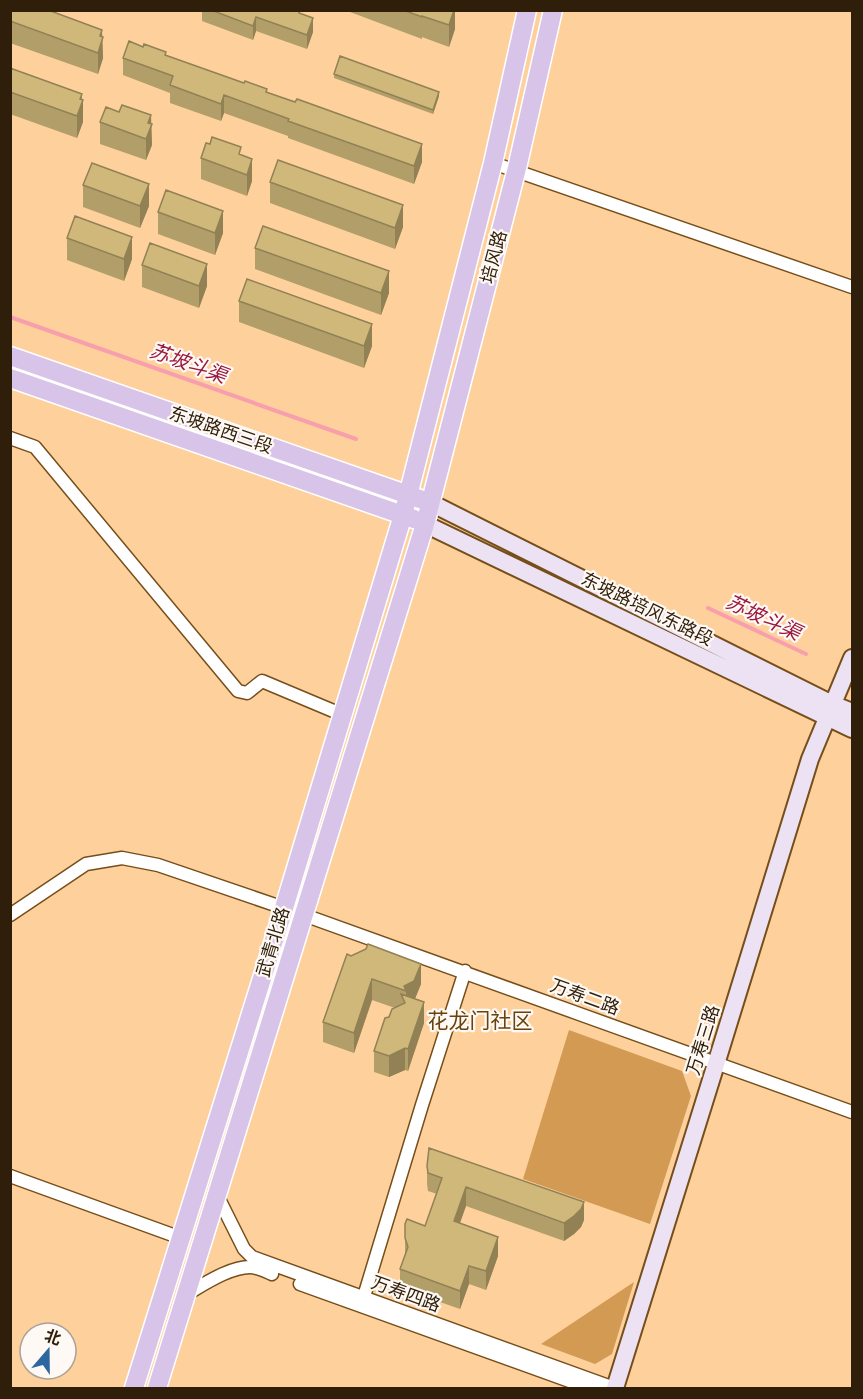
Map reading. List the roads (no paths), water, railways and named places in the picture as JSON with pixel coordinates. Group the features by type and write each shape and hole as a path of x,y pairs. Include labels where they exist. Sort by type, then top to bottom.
{"main road":[{"name":"培风路","path":"409,495 493,163 527,10"},
{"name":"培风路","path":"431,503 516,171 553,10"},
{"name":"东坡路西三段","path":"10,356 431,503"},
{"name":"东坡路西三段","path":"10,378 425,524"},
{"name":"武青北路","path":"134,1389 284,908 409,495"},
{"name":"武青北路","path":"157,1389 431,503"},
{"name":"东坡路培风东路段","path":"431,503 829,710 851,725"},
{"name":"东坡路培风东路段","path":"425,524 829,710"},
{"name":"万寿三路","path":"614,1389 810,759 852,658"}],"street":[{"path":"493,163 852,287"},
{"path":"10,438 35,447 238,691 247,693 262,681 343,715"},
{"path":"10,915 86,864 122,858 158,866 284,908"},
{"name":"万寿二路","path":"304,915 852,1112"},
{"path":"362,1302 465,971"},
{"path":"10,1176 181,1238"},
{"name":"万寿四路","path":"217,1195 244,1249 252,1257 589,1389"},
{"name":"万寿四路","path":"185,1295 236,1270 258,1268 614,1389"}],"waterway":[{"name":"苏坡斗渠","path":"10,317 356,439"},
{"name":"苏坡斗渠","path":"708,608 806,654"}],"district":[{"name":"花龙门社区","path":"480,1021"}]}
